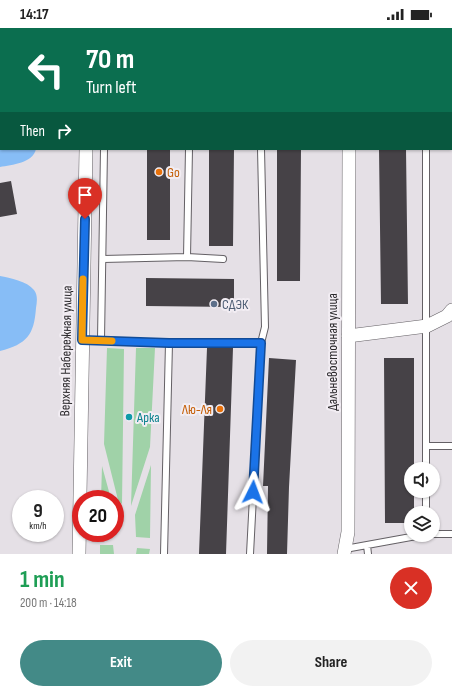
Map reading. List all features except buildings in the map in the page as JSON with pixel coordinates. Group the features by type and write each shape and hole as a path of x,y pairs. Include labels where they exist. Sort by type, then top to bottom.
{"street":[{"name":"Верхняя Набережная улица","path":"78,554 86,150"},
{"name":"Дальневосточная улица","path":"344,552 348,532 350,150"},
{"path":"348,336 427,326 447,316 452,310"}],"lane":[{"path":"101,340 104,150"},
{"path":"187,257 189,150"},
{"path":"250,554 261,343 266,327 261,150"},
{"path":"426,150 426,462"},
{"path":"103,259 187,257 223,259"},
{"path":"82,340 169,343 261,343"},
{"path":"164,554 169,343"},
{"path":"426,446 452,446"},
{"path":"440,534 452,534"},
{"path":"344,552 367,545 404,538"},
{"path":"367,545 368,554"}],"green space":[{"path":"107,348 124,349 122,490 116,490 104,444"},
{"path":"136,348 155,348 150,447 131,506"},
{"path":"151,465 150,538 136,537 135,515"},
{"path":"102,466 109,490 101,490"},
{"path":"100,545 113,545 114,554 100,554"},
{"path":"137,548 150,549 149,554 136,554"}],"water":[{"path":"0,150 36,150 34,154 26,160 16,164 0,167"},
{"path":"0,276 18,280 27,284 34,290 37,299 35,317 31,332 17,345 0,351"}],"slow traffic":[{"path":"83,279 82,340 112,341"}],"place":[{"name":"Go","path":"159,172"},
{"name":"СДЭК","path":"214,304"},
{"name":"Лю-Ля","path":"220,409"},
{"name":"Арка","path":"129,417"}],"route":[{"path":"85,219 82,340 169,343 261,343 253,492"}]}
